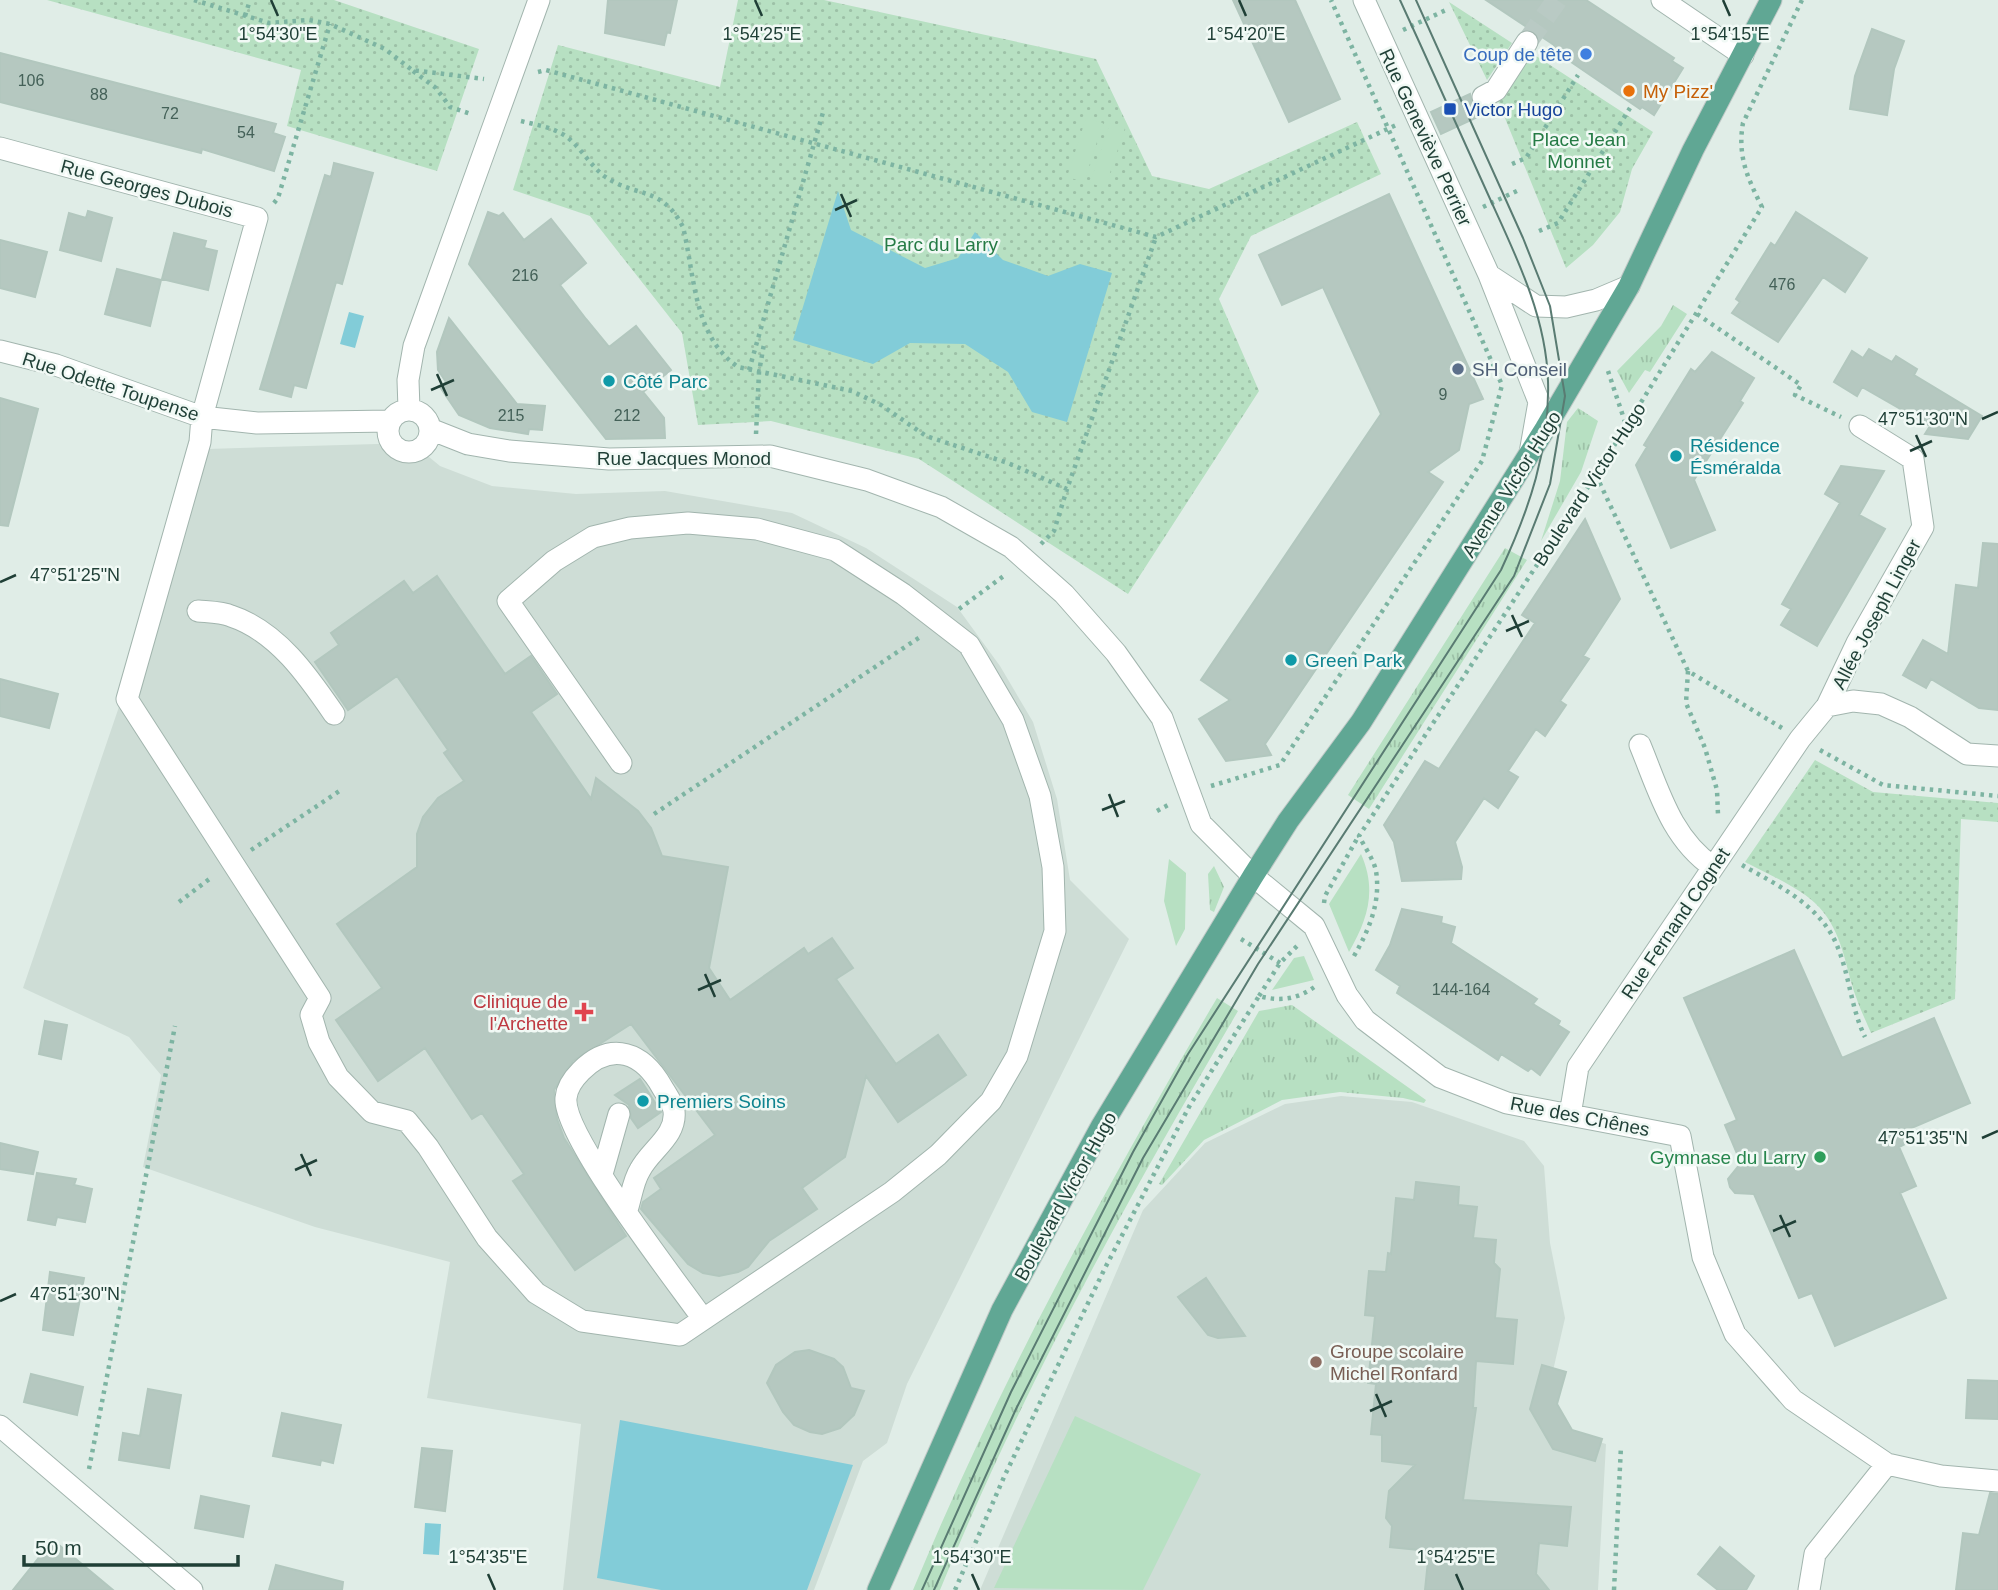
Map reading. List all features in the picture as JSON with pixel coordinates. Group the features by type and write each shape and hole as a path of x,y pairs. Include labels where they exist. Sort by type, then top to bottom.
{"main road":[{"path":"1743,55 1771,0"},
{"name":"Avenue Victor Hugo","path":"1288,821 1361,722 1530,455 1629,286 1693,150 1743,55"},
{"name":"Boulevard Victor Hugo","path":"878,1590 1002,1310 1101,1128 1288,821"}],"street":[{"path":"409,409 408,380 414,346 539,0"},
{"name":"Rue Geneviève Perrier","path":"1364,0 1489,275 1539,401 1530,455"},
{"path":"1662,0 1743,55"},
{"path":"1483,97 1496,90 1527,42"},
{"name":"Rue Georges Dubois","path":"0,148 257,218 202,417 200,442 127,699 320,998 311,1015 319,1042 338,1077 372,1112 407,1121 428,1147 487,1238 536,1293 582,1321 680,1335 703,1319"},
{"path":"1489,275 1536,306 1566,307 1596,300 1629,286"},
{"name":"Rue Odette Toupense","path":"0,351 56,365 202,417 257,424 390,421"},
{"path":"409,409 424,415 430,429 427,442 417,450 405,452 394,446 388,434 390,421 397,413 409,409"},
{"name":"Allée Joseph Linger","path":"1827,706 1857,643 1923,527 1913,458 1860,426"},
{"name":"Rue Jacques Monod","path":"430,429 468,444 509,451 609,459 771,456 867,480 941,507 1011,547 1063,594 1116,653 1162,718 1201,824 1253,877"},
{"path":"621,763 508,601 554,562 593,537 630,528 688,523 757,529 835,550 903,594 969,645 1013,720 1040,796 1053,867 1055,931 1017,1056 991,1101 938,1155 892,1192 703,1319 627,1210 602,1174 573,1128 566,1098 572,1080 593,1060 607,1053 633,1056 652,1070 674,1109 673,1123 665,1139 640,1170 627,1210"},
{"path":"198,611 231,615 270,636 312,682 334,714"},
{"path":"1827,706 1853,701 1881,704 1910,717 1967,754 1998,756"},
{"name":"Rue Fernand Cognet","path":"1570,1115 1578,1067 1800,739 1827,706"},
{"path":"1640,745 1679,836 1696,855 1718,860"},
{"name":"Rue des Chênes","path":"1253,877 1314,926 1346,995 1365,1020 1440,1077 1507,1103 1679,1136 1703,1257 1735,1334 1793,1400 1887,1464"},
{"path":"602,1174 619,1114"},
{"path":"0,1426 192,1590"},
{"path":"1809,1590 1815,1554 1887,1464 1941,1476 1998,1480"}],"path":[{"path":"194,0 269,23 309,20 330,24 385,49 436,88 450,107 467,114 499,115 551,128 568,138 605,176 664,200 683,227 706,333 722,357 737,367 852,391 881,405 926,436 1008,463 1067,489 1156,237"},
{"path":"244,16 250,0"},
{"path":"1157,811 1230,779 1280,765 1482,461 1502,385 1331,0"},
{"name":"Boulevard Victor Hugo","path":"1323,913 1325,896 1359,836 1596,475 1762,208 1742,163 1740,141 1743,123 1802,0"},
{"path":"1396,33 1446,10"},
{"path":"257,218 278,198 330,24"},
{"path":"408,68 471,78 546,71 1156,237 1388,128"},
{"path":"1512,164 1526,158 1578,75"},
{"path":"1539,231 1558,223 1630,108"},
{"path":"749,370 824,109"},
{"path":"1482,208 1521,189"},
{"path":"1697,314 1801,385 1795,395 1860,426"},
{"path":"755,456 759,372 764,344"},
{"path":"1601,364 1611,375 1626,426"},
{"path":"1596,475 1688,671 1686,703 1705,748 1717,790 1718,824"},
{"path":"654,814 940,623 1000,579"},
{"path":"1688,671 1800,739 1883,785 1998,796"},
{"path":"179,902 233,862 341,790"},
{"path":"1353,959 1369,932 1376,906 1376,870 1359,836"},
{"path":"1718,860 1798,897 1825,926 1838,948 1854,1014 1865,1037"},
{"path":"1235,935 1280,963"},
{"path":"955,1590 1004,1477 1105,1268 1190,1105 1280,963 1305,938"},
{"path":"1259,996 1272,999 1302,997"},
{"path":"84,1498 175,1026"},
{"path":"1614,1590 1621,1446"}],"shaded area":[{"name":"Clinique de l'Archette","path":"412,443 440,466 492,486 576,494 665,491 792,513 866,548 957,607 1000,666 1033,722 1057,799 1070,880 1129,939 907,1384 887,1443 863,1461 814,1590 563,1590 581,1424 427,1398 450,1262 315,1227 143,1167 161,1075 129,1037 23,988 207,449"},
{"name":"Groupe scolaire Michel Ronfard","path":"1341,1096 1412,1102 1524,1141 1544,1166 1550,1243 1565,1318 1545,1406 1565,1432 1606,1444 1598,1590 980,1590 1143,1210 1205,1143 1285,1104"}],"green space":[{"path":"47,0 334,0 479,49 437,171 287,126 301,70"},
{"name":"Parc du Larry","path":"738,0 824,0 1096,59 1152,176 1209,189 1357,122 1381,174 1251,236 1219,299 1259,391 1128,594 919,459 771,421 698,425 682,333 590,216 513,190 558,45 720,87"},
{"path":"1449,2 1512,43 1487,80"},
{"name":"Place Jean Monnet","path":"1530,52 1653,132 1632,169 1620,212 1593,245 1566,268 1498,101"},
{"path":"1086,118 1103,123 1084,182 1067,177"},
{"path":"1110,123 1125,128 1105,188 1090,183"},
{"path":"1673,305 1687,314 1650,372 1645,370 1629,393 1617,371 1661,326"},
{"path":"1578,408 1598,421 1581,472 1541,541 1560,481 1567,422"},
{"path":"1505,548 1527,560 1369,809 1348,795"},
{"path":"1815,760 1873,792 1998,803 1998,822 1961,819 1955,999 1871,1033 1856,997 1838,939 1827,917 1803,893 1745,862"},
{"path":"1361,854 1369,880 1368,904 1361,928 1349,952 1329,904"},
{"path":"1169,859 1186,873 1185,929 1176,946 1164,901"},
{"path":"1214,866 1224,887 1214,912 1210,910 1208,874"},
{"path":"1304,956 1314,980 1272,990 1294,958"},
{"path":"1217,998 1238,1011 1078,1295 1006,1441 940,1590 913,1590 980,1438 1055,1289 1134,1142"},
{"path":"1292,1005 1426,1100 1424,1103 1403,1098 1340,1092 1282,1100 1204,1140 1162,1185 1159,1184 1259,1011"},
{"path":"1075,1416 1201,1474 1143,1590 994,1588"}],"water":[{"path":"838,191 851,230 925,268 958,258 975,232 1003,260 1048,276 1080,264 1112,273 1067,422 1032,412 1008,372 965,344 910,343 873,364 793,340"},
{"path":"349,312 364,316 355,348 340,344"},
{"path":"620,1420 853,1465 807,1590 661,1590 597,1578"},
{"path":"425,1523 441,1524 439,1555 423,1554"}],"building":[{"path":"608,0 677,0 670,33 667,32 664,45 605,33"},
{"path":"1233,0 1295,0 1340,99 1289,122"},
{"path":"1486,0 1586,0 1674,58 1672,61 1683,68 1654,115 1642,107 1640,109 1552,49 1554,45"},
{"path":"1872,29 1904,41 1894,69 1887,115 1850,109 1855,76"},
{"path":"0,53 276,124 273,133 285,137 274,171 202,149 201,153 0,102"},
{"path":"1470,94 1472,104 1486,113 1441,134 1431,112"},
{"path":"334,163 373,173 342,284 336,282 306,388 294,385 291,397 260,389 325,175 331,177"},
{"path":"1389,194 1483,399 1469,404 1459,450 1428,472 1443,482 1265,744 1271,755 1226,761 1199,719 1230,700 1201,680 1381,414 1323,287 1282,305 1259,255"},
{"path":"88,211 112,218 101,261 60,250 69,213 86,218"},
{"path":"488,212 499,216 503,213 524,240 551,219 586,263 560,285 586,319 609,347 636,326 671,370 643,392 664,418 665,438 606,439 469,264"},
{"path":"1796,212 1867,258 1845,292 1823,277 1778,342 1732,313 1740,302 1736,299 1771,243 1775,246"},
{"path":"174,233 206,241 204,248 217,251 208,290 162,279"},
{"path":"0,240 47,252 35,297 0,288"},
{"path":"117,269 161,280 150,326 105,314"},
{"path":"449,318 517,404 545,406 542,430 529,429 528,434 490,428 459,415 440,387 446,382 438,370 437,352"},
{"path":"1869,349 1892,362 1896,356 1917,369 1914,375 1982,416 1968,439 1925,434 1930,426 1862,387 1857,396 1834,382 1852,351 1863,358"},
{"name":"Résidence Ésméralda","path":"1712,352 1754,378 1740,401 1743,403 1694,480 1715,530 1671,548 1636,465 1647,447 1644,445 1691,369 1695,372"},
{"path":"0,398 38,409 8,526 0,525"},
{"path":"1841,466 1884,471 1859,515 1885,529 1817,646 1781,625 1791,609 1782,604 1840,503 1825,494"},
{"path":"1585,519 1620,599 1583,656 1589,659 1560,701 1566,705 1545,736 1536,729 1508,771 1518,777 1498,808 1484,798 1455,842 1462,867 1461,879 1402,881 1394,842 1384,825 1425,761 1439,769 1535,623 1522,615"},
{"path":"1983,543 1998,544 1998,710 1979,708 1931,679 1926,688 1903,675 1923,640 1948,654 1956,585 1978,588"},
{"path":"437,576 505,674 531,656 557,694 531,712 591,799 596,778 638,811 651,828 662,856 728,867 709,968 730,1000 804,948 808,954 832,938 853,968 836,979 896,1064 938,1035 966,1075 898,1122 866,1076 845,1157 802,1188 817,1209 769,1241 748,1267 738,1272 719,1276 703,1273 688,1264 641,1209 643,1202 661,1189 654,1178 715,1135 631,1024 573,1061 554,1090 557,1119 564,1138 626,1236 575,1270 513,1181 524,1174 482,1113 472,1119 425,1048 378,1081 336,1020 382,988 337,924 417,867 417,834 423,817 438,798 464,781 444,753 448,750 397,676 348,710 315,662 339,645 331,633 404,581 413,593"},
{"path":"0,679 58,694 49,728 0,716"},
{"path":"1402,909 1442,917 1441,923 1455,927 1451,943 1537,999 1533,1004 1560,1021 1558,1025 1569,1032 1540,1075 1531,1068 1528,1071 1501,1054 1498,1060 1397,993 1400,986 1376,970 1390,945"},
{"name":"Gymnase du Larry","path":"1794,950 1842,1058 1934,1018 1970,1103 1902,1132 1907,1143 1899,1147 1916,1186 1900,1193 1946,1298 1835,1346 1812,1293 1799,1298 1754,1194 1735,1193 1730,1187 1728,1179 1741,1163 1725,1125 1737,1120 1684,998"},
{"path":"45,1021 67,1025 61,1059 39,1054"},
{"name":"Premiers Soins","path":"640,1079 661,1112 638,1128 631,1118 629,1105 615,1095"},
{"path":"0,1143 38,1152 33,1174 0,1169"},
{"path":"37,1173 76,1179 74,1185 92,1189 85,1222 57,1217 55,1225 28,1220"},
{"path":"1416,1182 1459,1187 1458,1205 1477,1207 1473,1238 1496,1240 1494,1263 1500,1269 1495,1318 1517,1320 1513,1364 1476,1361 1473,1408 1476,1408 1463,1500 1571,1507 1567,1546 1539,1543 1536,1574 1549,1590 1425,1590 1429,1551 1390,1547 1392,1526 1386,1518 1389,1491 1415,1465 1382,1461 1382,1435 1371,1434 1376,1384 1368,1383 1375,1316 1365,1315 1369,1271 1386,1272 1388,1253 1391,1254 1396,1198 1414,1200"},
{"path":"50,1272 84,1278 73,1335 43,1330"},
{"path":"1206,1278 1245,1336 1218,1338 1208,1335 1178,1297"},
{"path":"809,1350 834,1359 843,1367 851,1388 864,1391 854,1415 840,1428 822,1434 794,1425 783,1412 767,1383 776,1365 795,1352"},
{"path":"1542,1365 1566,1372 1557,1404 1572,1430 1602,1439 1595,1461 1553,1449 1530,1409"},
{"path":"31,1374 83,1387 77,1415 24,1402"},
{"path":"1968,1380 1998,1381 1998,1419 1966,1418"},
{"path":"148,1389 181,1395 169,1468 119,1460 123,1433 140,1436"},
{"path":"282,1413 341,1425 333,1463 321,1460 320,1465 273,1456"},
{"path":"422,1448 452,1451 445,1511 415,1507"},
{"path":"1990,1493 1998,1494 1998,1590 1956,1590 1963,1533 1979,1535"},
{"path":"201,1496 249,1506 243,1537 195,1528"},
{"path":"53,1540 113,1590 13,1590"},
{"path":"1720,1547 1754,1576 1746,1590 1718,1590 1698,1574"},
{"path":"276,1565 343,1582 342,1590 269,1590"}],"tunnel":[{"path":"1527,42 1557,0"}],"tram line":[{"path":"922,1590 1011,1392 1133,1152 1188,1054 1501,570 1529,502 1541,455 1548,406 1546,356 1535,307 1507,236 1400,0"},
{"path":"934,1590 1016,1409 1143,1158 1258,964 1514,576 1550,484 1565,396 1550,306 1523,238 1416,0"}],"place":[{"name":"Coup de tête","path":"1586,54"},
{"name":"My Pizz'","path":"1629,91"},
{"name":"Victor Hugo","path":"1450,109"},
{"name":"SH Conseil","path":"1458,369"},
{"name":"Côté Parc","path":"609,381"},
{"name":"Résidence Ésméralda","path":"1676,456"},
{"name":"Green Park","path":"1291,660"},
{"name":"Clinique de l'Archette","path":"584,1012"},
{"name":"Premiers Soins","path":"643,1101"},
{"name":"Gymnase du Larry","path":"1820,1157"},
{"name":"Groupe scolaire Michel Ronfard","path":"1316,1362"}]}
